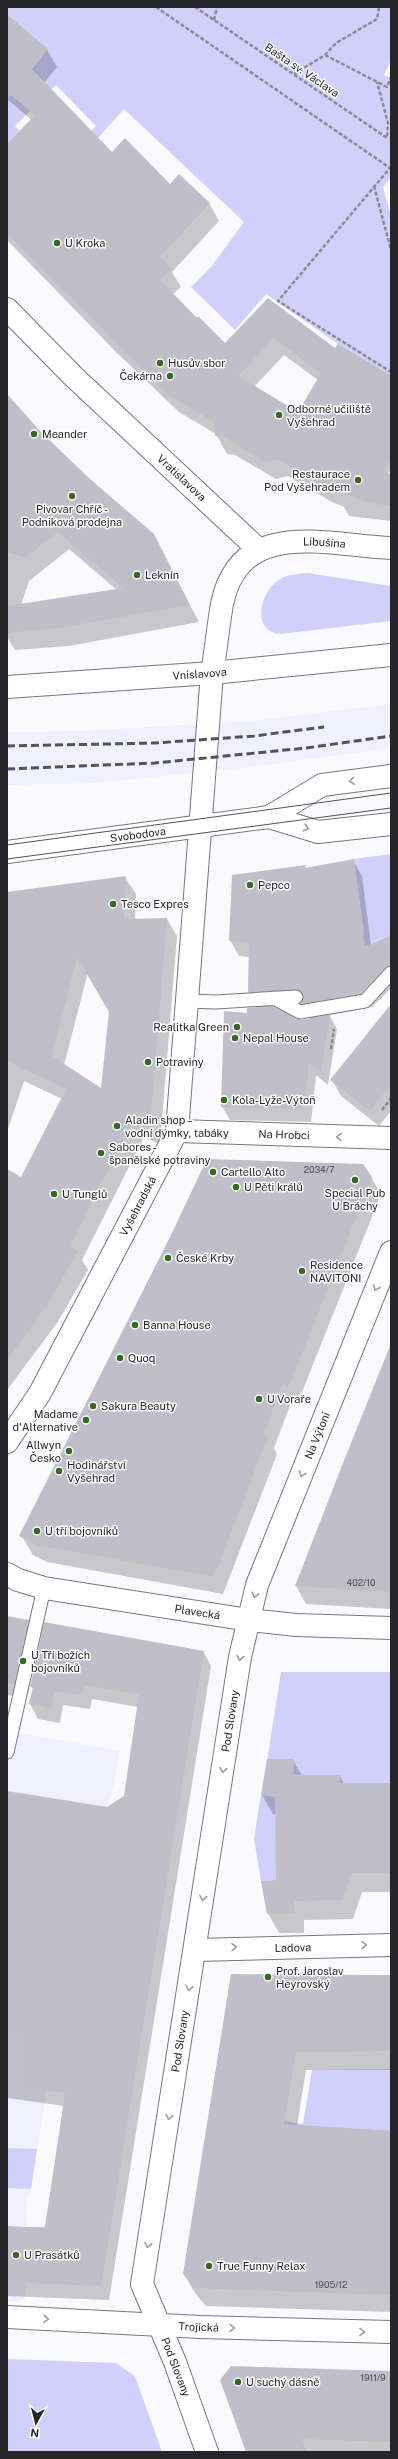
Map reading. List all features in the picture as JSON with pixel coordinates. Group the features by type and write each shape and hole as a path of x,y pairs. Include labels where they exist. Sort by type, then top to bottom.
{"street":[{"name":"Vratislavova","path":"7,309 74,377 259,550"},
{"name":"Libušina","path":"259,550 281,542 298,540 391,548"},
{"path":"212,673 222,603 230,582 247,560 259,550"},
{"name":"Vnislavova","path":"9,686 212,673 391,655"},
{"name":"Vyšehradská","path":"7,1442 40,1393 178,1131 212,673"},
{"name":"Svobodova","path":"7,852 269,817 322,785 391,776"},
{"name":"Svobodova","path":"269,817 318,832 391,824"},
{"name":"Na Hrobci","path":"178,1131 391,1138"},
{"name":"Na Výtoni","path":"249,1620 257,1585 391,1252"},
{"name":"Plavecká","path":"7,1574 18,1580 44,1588 249,1620 296,1624 391,1628"},
{"name":"Pod Slovany","path":"207,2452 175,2362 142,2284 196,1950 240,1657 249,1620"},
{"name":"Ladova","path":"196,1950 391,1945"},
{"name":"Trojická","path":"7,2317 159,2325 391,2332"}],"lane":[{"path":"274,998 300,1012 364,1001 391,973"},
{"path":"187,1001 216,1002 296,997"},
{"path":"7,1752 44,1588"}],"path":[{"path":"156,7 390,168 278,301 391,372"},
{"name":"Bašta sv. Václava","path":"195,7 387,138 388,122 377,82"},
{"path":"214,20 217,7"},
{"path":"294,74 325,55 336,43 377,19 379,7"},
{"path":"325,55 387,86 391,77"},
{"path":"374,186 391,250"}],"shaded area":[{"path":"7,7 391,7 391,60 384,75 391,78 391,177 383,187 391,216 391,375 338,344 266,294 235,330 191,287 211,267 244,222 124,109 96,140 89,134 96,126 56,85 15,126 24,135 7,152 7,99 48,49 7,14"},
{"path":"308,573 391,586 391,621 280,634 271,631 265,626 262,619 261,611 266,594 277,581 284,577"},
{"path":"391,704 391,748 243,768 96,783 7,785 7,732 82,731 251,721"},
{"path":"391,854 391,935 362,948 361,936 364,934 354,859"},
{"path":"281,1672 391,1672 391,1783 340,1783 340,1775 293,1775 286,1759 267,1761"},
{"path":"7,1731 120,1751 115,1779 97,1844 48,2081 30,2196 27,2197 25,2301 7,2301"},
{"path":"261,1794 275,1796 277,1880 261,1881 254,1839"},
{"path":"391,2069 391,2131 303,2156 282,2121 303,2124 312,2070"},
{"path":"7,2148 37,2149 31,2189 7,2188"},
{"path":"7,2359 116,2363 135,2376 162,2452 7,2452"}],"building":[{"path":"7,14 48,49 32,69 112,152 125,138 170,184 179,174 210,203 160,257 172,269 160,280 196,317 199,317 225,343 268,298 335,348 338,344 391,375 391,458 384,470 391,475 391,506 370,503 321,485 277,459 265,462 224,437 215,436 214,422 167,394 7,234 7,144 35,115 11,95 7,100","holes":["274,338 321,373 298,412 238,376"]},
{"path":"7,394 41,432 90,479 154,534 190,605 58,628 7,633 7,606 123,588 58,532 26,557 7,552"},
{"path":"354,859 365,947 391,935 391,965 385,968 363,991 334,998 301,1004 304,996 299,990 248,992 249,943 229,941 232,875 306,865 305,868"},
{"path":"126,876 124,919 167,918 150,1127 133,1120 70,1246 78,1251 47,1305 7,1360 7,1169 21,1177 66,1089 7,1061 7,892","holes":["77,957 109,1012 101,1088 52,1056"]},
{"path":"391,1004 391,1084 370,1111 330,1080"},
{"path":"273,1006 301,1020 330,1015 321,1072 309,1063 304,1109 221,1107 224,1011 247,1013 247,1008"},
{"path":"207,1159 363,1164 372,1177 289,1386 282,1384 264,1434 268,1436 214,1577 37,1545 19,1536 170,1237"},
{"path":"390,1346 391,1592 295,1586 345,1458"},
{"path":"7,1616 29,1620 14,1684 7,1682"},
{"path":"44,1622 204,1651 101,2286 7,2282 7,2228 45,2227 65,2093 19,2087 26,2036 7,2033 7,1791 107,1807 124,1796 139,1694 84,1685 82,1695 55,1691 52,1709 29,1704 33,1687 30,1687"},
{"path":"267,1759 294,1759 294,1775 340,1775 340,1783 391,1783 391,1873 352,1873 342,1900 294,1901 294,1913 267,1914 261,1881 276,1880 275,1797 261,1795"},
{"path":"231,1974 391,1975 391,2051 296,2052 284,2124 391,2131 391,2295 194,2288 183,2274"},
{"path":"231,2366 391,2371 391,2442 302,2439 307,2452 246,2452 220,2380"}],"tram line":[{"path":"7,845 391,793"},
{"path":"7,859 391,808"}],"railway":[{"path":"7,746 155,743 254,736 324,727"},
{"path":"7,769 155,763 306,748 391,736"}],"place":[{"name":"U Kroka","path":"57,243"},
{"name":"Husův sbor","path":"160,363"},
{"name":"Čekárna","path":"170,376"},
{"name":"Odborné učiliště Vyšehrad","path":"279,415"},
{"name":"Meander","path":"34,434"},
{"name":"Restaurace Pod Vyšehradem","path":"358,480"},
{"name":"Pivovar Chříč - Podniková prodejna","path":"72,496"},
{"name":"Leknín","path":"137,575"},
{"name":"Pepco","path":"250,885"},
{"name":"Tesco Expres","path":"113,904"},
{"name":"Realitka Green","path":"237,1027"},
{"name":"Nepal House","path":"235,1038"},
{"name":"Potraviny","path":"148,1062"},
{"name":"Kola-Lyže-Výtoň","path":"224,1100"},
{"name":"Aladin shop – vodní dýmky, tabáky","path":"117,1126"},
{"name":"Sabores - španělské potraviny","path":"101,1153"},
{"name":"Cartello Alto","path":"213,1172"},
{"name":"Special Pub U Bráchy","path":"355,1180"},
{"name":"U Pěti králů","path":"236,1187"},
{"name":"U Tunglů","path":"54,1194"},
{"name":"České Krby","path":"168,1258"},
{"name":"Residence NAVITONI","path":"302,1271"},
{"name":"Banna House","path":"135,1325"},
{"name":"Quoq","path":"120,1358"},
{"name":"U Voraře","path":"259,1399"},
{"name":"Sakura Beauty","path":"93,1406"},
{"name":"Madame d'Alternative","path":"86,1420"},
{"name":"Allwyn Česko","path":"69,1451"},
{"name":"Hodinářství Vyšehrad","path":"59,1471"},
{"name":"U tří bojovníků","path":"37,1531"},
{"name":"U Tří božích bojovníků","path":"23,1661"},
{"name":"Prof. Jaroslav Heyrovský","path":"268,1977"},
{"name":"U Prasátků","path":"16,2255"},
{"name":"True Funny Relax","path":"209,2266"},
{"name":"U suchý dásně","path":"238,2382"}]}
